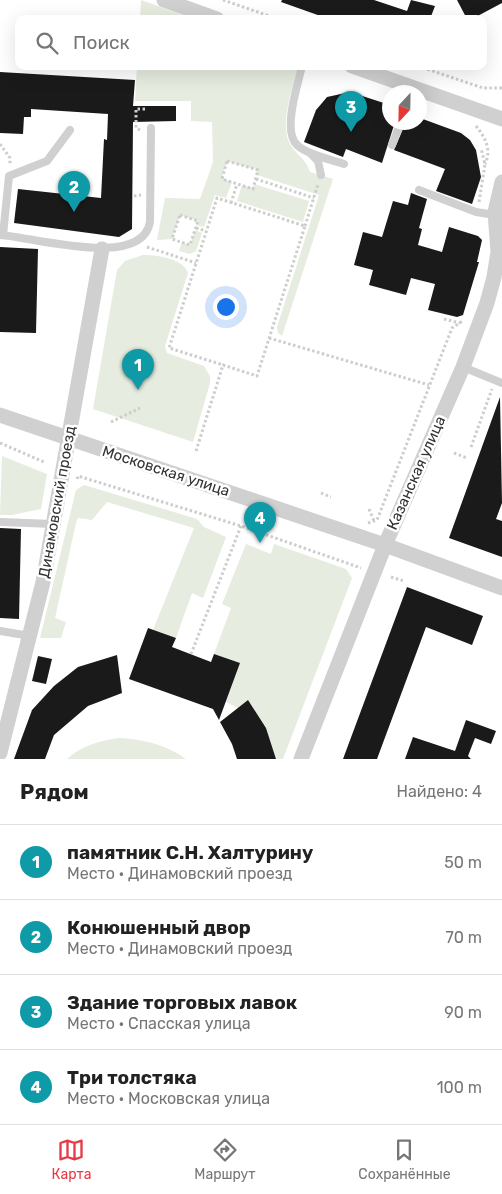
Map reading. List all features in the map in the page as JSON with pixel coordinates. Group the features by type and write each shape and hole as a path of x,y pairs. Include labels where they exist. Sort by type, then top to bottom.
{"street":[{"path":"164,0 206,15"},
{"path":"362,70 400,85"},
{"path":"427,95 502,119"},
{"name":"Казанская улица","path":"306,758 385,545 463,367 494,277 498,252 496,202 502,182"},
{"name":"Динамовский проезд","path":"0,753 43,582 102,249"},
{"name":"Московская улица","path":"0,415 385,545 502,588"}],"lane":[{"path":"301,70 290,127 296,144 344,164"},
{"path":"70,130 47,161 10,176 2,235 102,249 133,243 144,238 149,232 150,222 151,128"},
{"path":"392,145 398,130"},
{"path":"308,150 318,162 321,175"},
{"path":"419,190 476,212 496,215"},
{"path":"463,367 502,383"},
{"path":"0,522 53,524"},
{"path":"0,631 30,636"}],"path":[{"path":"223,0 266,15"},
{"path":"430,70 482,88 502,88"},
{"path":"474,122 487,144 488,157 476,212"},
{"path":"0,144 10,158 10,176"},
{"path":"481,148 485,164"},
{"path":"227,161 258,170 253,189 237,184 222,179 227,161"},
{"path":"256,179 314,198"},
{"path":"231,203 237,184"},
{"path":"305,226 217,198 169,348 258,376 316,193"},
{"path":"134,196 140,195"},
{"path":"180,215 198,221 196,228 190,245 172,239 180,215"},
{"path":"196,228 206,231"},
{"path":"133,243 196,262"},
{"path":"369,509 376,521 452,328 468,317"},
{"path":"444,319 461,323"},
{"path":"270,338 430,385"},
{"path":"196,451 223,365"},
{"path":"471,447 492,389"},
{"path":"111,422 140,408"},
{"path":"0,443 44,462"},
{"path":"454,453 467,458"},
{"path":"78,476 241,526 361,568"},
{"path":"321,493 331,497"},
{"path":"191,654 241,526"},
{"path":"391,577 404,581"}],"shaded area":[{"path":"141,0 183,15 140,15"},
{"path":"137,70 297,70 286,117 287,136 290,144 306,163 310,172 333,179 282,336 278,333 277,327 319,195 257,175 258,170 227,161 222,178 232,182 226,198 215,195 204,227 196,225 198,221 180,215 172,239 157,240 165,198 200,199 213,162 212,122 191,121 191,101 135,101"},
{"path":"254,184 309,201 303,222 237,201 242,185 253,188"},
{"path":"195,230 202,233 196,251 190,254 179,251 182,242 190,245"},
{"path":"143,255 169,258 181,264 188,273 165,346 167,353 204,366 210,376 210,383 193,442 93,409 117,270 125,261"},
{"path":"2,456 47,474 41,509 12,515 0,515"},
{"path":"84,485 197,519 204,527 226,537 203,598 192,593 176,638 153,630 194,528 107,502 92,520 78,518 55,618 66,622 61,638 40,638 76,490"},
{"path":"246,544 271,554 274,544 346,569 352,578 283,759 276,759 266,728 248,700 238,708 226,702 240,663 214,654 231,608 222,604"},
{"path":"118,738 153,743 186,759 67,759 91,745"}],"building":[{"path":"282,0 374,0 407,11 411,0 435,6 432,15 318,15 281,2"},
{"path":"457,0 502,0 502,3 480,15 465,15"},
{"path":"0,72 135,80 133,106 176,106 176,121 133,122 132,229 119,237 14,223 18,189 101,198 104,139 107,140 108,114 31,109 31,117 24,117 23,134 0,133"},
{"path":"350,92 382,102 382,130 392,130 382,163 346,149 343,157 304,142 316,110 327,97"},
{"path":"427,121 461,133 470,140 476,150 481,177 472,204 436,191 445,169 394,150 403,130 427,130"},
{"path":"411,193 427,199 419,228 422,229 418,245 442,252 449,227 478,236 482,240 477,262 479,262 463,315 457,317 428,310 435,284 411,278 406,295 369,285 373,270 354,265 363,232 382,237 393,201 408,205"},
{"path":"0,247 38,249 36,333 0,332"},
{"path":"500,397 502,503 496,519 502,521 502,557 449,538"},
{"path":"0,528 21,529 19,619 0,618"},
{"path":"407,587 483,616 472,645 426,627 377,759 343,759"},
{"path":"148,628 176,638 172,647 211,662 214,654 240,663 219,720 213,709 129,679"},
{"path":"117,655 122,693 88,706 54,735 45,759 14,759 32,710 54,686 78,667"},
{"path":"38,656 52,659 46,684 32,681"},
{"path":"248,700 266,728 276,759 237,759 232,744 220,722"},
{"path":"466,720 496,731 491,744 475,738 468,756 471,759 405,759 413,737 455,751"}],"place":[{"name":"Здание торговых лавок","path":"351,132"},
{"name":"Конюшенный двор","path":"74,212"},
{"name":"памятник С.Н. Халтурину","path":"138,390"},
{"name":"Три толстяка","path":"260,543"}]}
